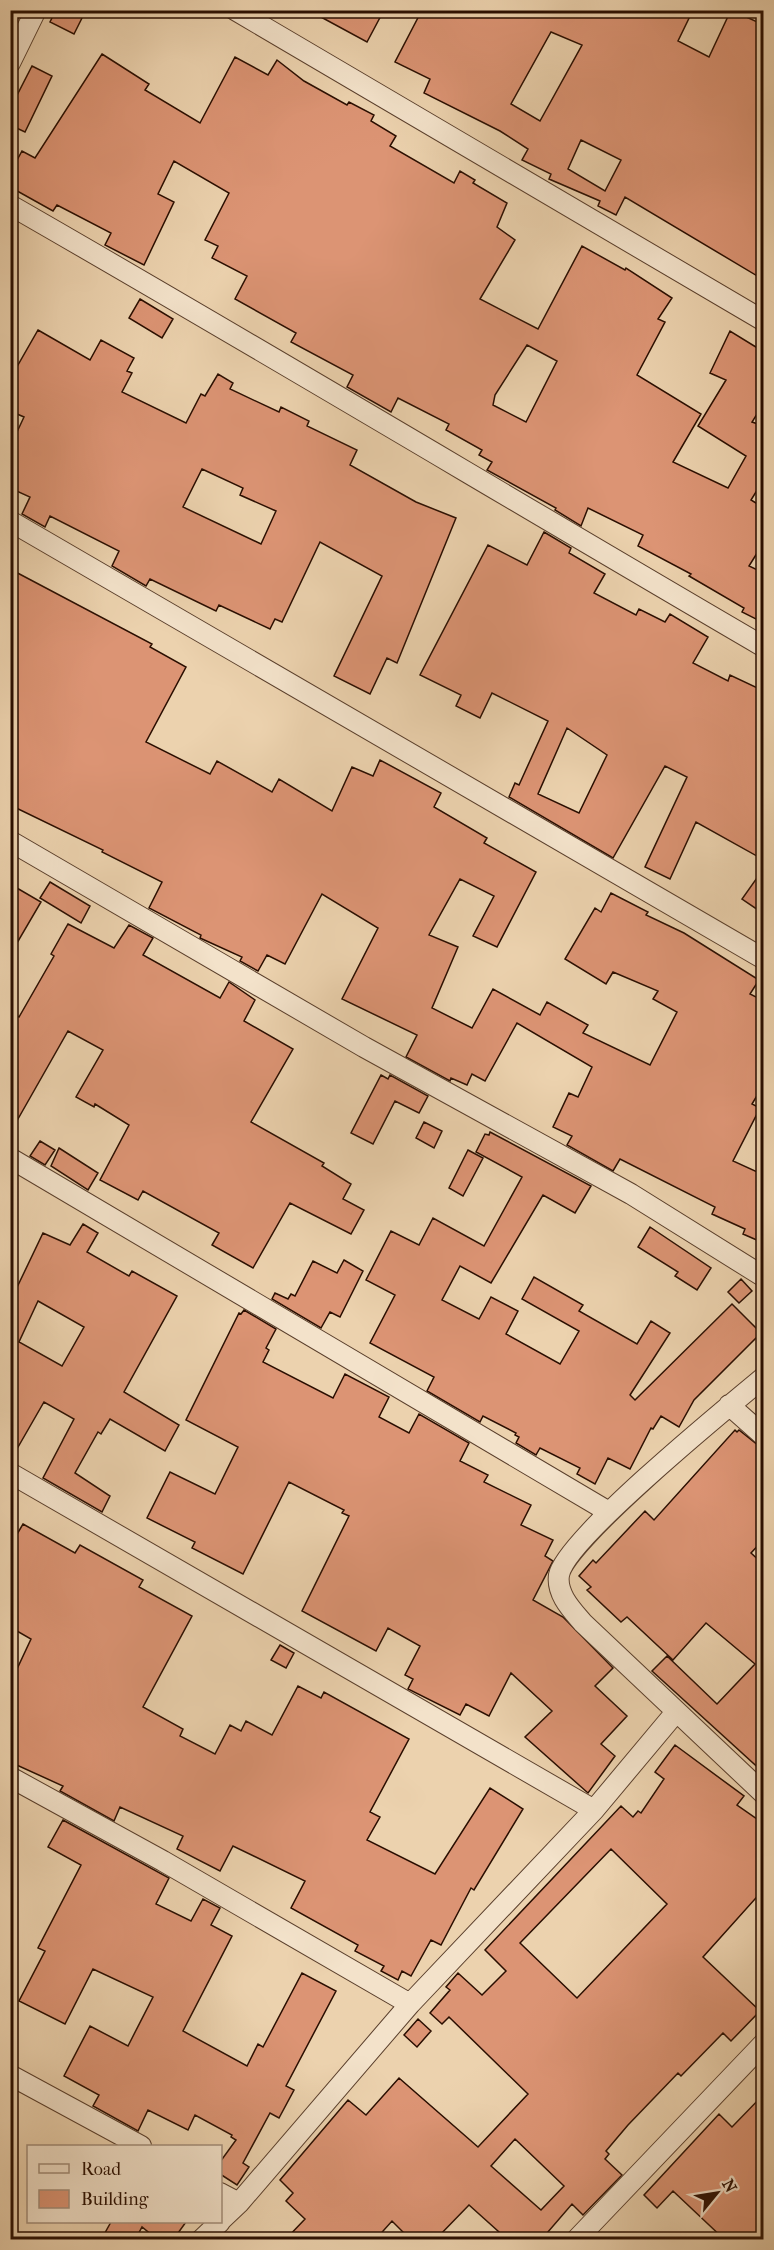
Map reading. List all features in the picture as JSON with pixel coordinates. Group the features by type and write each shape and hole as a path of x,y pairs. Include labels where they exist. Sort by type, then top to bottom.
{"street":[{"path":"10,63 36,10"},
{"path":"235,10 764,321"},
{"path":"10,206 242,338 501,494 764,647"},
{"path":"10,521 764,959"},
{"path":"10,841 364,1047 631,1194 764,1277"},
{"path":"10,1158 609,1512"},
{"path":"764,1377 729,1405 609,1512 569,1556 559,1576 564,1602 764,1794"},
{"path":"729,1405 764,1436"},
{"path":"10,1473 594,1810"},
{"path":"222,2219 239,2203 410,2004 594,1810 676,1712"},
{"path":"10,1777 173,1866 410,2004"},
{"path":"576,2240 764,2043"},
{"path":"10,2075 139,2145"},
{"path":"222,2194 239,2203"},
{"path":"201,2240 218,2223"}],"building":[{"path":"56,10 86,10 74,34 50,22"},
{"path":"308,10 384,10 367,42"},
{"path":"422,10 693,10 678,41 709,57 731,10 764,25 764,280 625,197 616,215 598,206 600,201 549,179 551,174 522,160 528,149 500,131 424,93 430,79 395,62","holes":["551,32 582,45 540,121 511,104","581,140 621,160 605,191 568,169"]},
{"path":"102,54 149,84 145,90 200,123 235,57 268,75 277,60 304,81 347,105 349,102 374,115 371,121 396,136 390,146 454,183 460,171 475,180 473,183 507,203 497,227 515,240 480,299 538,329 582,246 625,270 626,268 672,298 658,319 665,322 637,375 701,414 673,462 728,488 746,456 698,426 726,380 710,373 730,331 764,352 764,403 752,422 764,426 764,479 751,500 764,508 764,542 749,566 764,573 764,623 742,612 744,608 689,576 691,574 638,546 643,535 588,508 581,526 555,510 556,508 487,470 492,462 479,455 482,450 446,430 449,424 398,398 391,412 347,387 353,375 291,342 296,333 235,299 247,276 212,258 218,246 205,240 229,193 174,161 158,194 174,202 144,265 105,245 111,233 57,205 53,211 10,187 10,173 22,151 35,158","holes":["527,345 557,361 526,422 493,405 495,395"]},
{"path":"32,66 52,76 25,132 10,125 10,109"},
{"path":"140,299 173,319 162,338 129,318"},
{"path":"38,330 90,360 101,340 134,358 127,371 132,373 122,392 186,423 201,394 205,396 218,374 233,383 230,389 279,412 281,407 309,421 307,426 357,450 350,465 416,502 456,518 397,663 387,658 370,694 334,676 382,576 320,542 282,622 275,619 270,629 219,605 216,611 150,579 146,586 112,566 119,551 50,516 45,527 22,514 30,497 10,488 10,447 24,417 10,411 10,379","holes":["202,469 243,488 240,495 276,511 261,544 183,507"]},
{"path":"544,532 571,548 569,553 605,574 594,593 636,615 639,609 665,622 670,614 708,637 693,663 728,681 730,675 764,691 764,860 696,822 670,879 645,867 687,777 665,766 613,858 509,797 515,783 519,785 548,721 492,693 480,718 456,706 461,695 420,675 488,545 527,565","holes":["567,728 607,755 579,813 538,794"]},
{"path":"10,569 152,644 150,647 186,667 146,742 210,774 217,761 272,792 279,779 332,811 352,767 373,776 380,760 441,793 434,807 487,838 484,843 536,872 497,947 473,936 494,896 460,879 429,935 458,947 432,1008 472,1028 493,989 540,1015 547,1002 588,1025 583,1033 650,1065 677,1012 653,999 658,991 613,972 606,984 565,959 595,908 601,912 611,893 648,912 646,915 684,933 759,980 750,994 764,1001 764,1084 752,1104 760,1108 733,1161 764,1175 764,1238 761,1237 759,1241 743,1234 745,1229 712,1214 715,1207 620,1159 613,1171 567,1145 572,1136 553,1127 569,1093 578,1097 592,1067 517,1023 485,1081 472,1074 467,1085 451,1078 450,1081 406,1057 417,1035 342,999 378,928 322,894 285,964 267,955 258,971 240,961 242,957 200,938 201,935 149,908 162,882 102,852 103,850 10,805"},
{"path":"764,868 764,914 742,899"},
{"path":"50,882 90,906 81,923 40,898"},
{"path":"10,884 41,902 10,955"},
{"path":"68,924 114,948 129,925 153,938 143,955 220,998 229,982 255,1000 244,1021 293,1049 251,1122 324,1163 322,1166 351,1184 343,1199 364,1210 351,1234 290,1203 253,1268 212,1245 219,1233 143,1191 138,1200 100,1180 129,1125 95,1104 94,1107 76,1097 103,1050 68,1031 10,1133 10,1012 19,1017 54,956 51,954"},
{"path":"381,1075 388,1079 390,1075 428,1096 419,1113 395,1101 373,1144 351,1133"},
{"path":"424,1122 442,1131 434,1148 416,1138"},
{"path":"490,1132 591,1186 575,1213 543,1195 491,1283 460,1266 442,1300 479,1319 491,1297 518,1311 506,1334 560,1364 579,1331 522,1299 534,1277 583,1305 579,1311 637,1344 651,1321 670,1333 630,1395 635,1400 732,1304 761,1333 694,1400 679,1427 661,1416 653,1429 651,1428 630,1469 608,1458 595,1484 577,1474 580,1468 540,1448 536,1455 516,1443 519,1437 515,1435 516,1433 483,1416 480,1422 427,1391 434,1377 370,1343 395,1295 366,1280 391,1231 419,1245 433,1218 484,1246 522,1177 476,1152 485,1134 489,1135"},
{"path":"40,1141 55,1150 45,1165 30,1156"},
{"path":"59,1148 98,1173 88,1190 51,1166"},
{"path":"468,1150 483,1158 463,1196 449,1188"},
{"path":"83,1224 98,1233 87,1252 129,1276 132,1271 177,1296 124,1392 179,1425 165,1451 110,1419 101,1434 98,1432 75,1473 110,1496 102,1512 43,1478 74,1419 44,1402 10,1461 10,1302 43,1233 70,1245","holes":["38,1301 84,1327 62,1366 19,1342"]},
{"path":"650,1227 711,1268 697,1290 675,1276 678,1272 638,1247"},
{"path":"344,1260 363,1271 340,1317 330,1312 321,1328 272,1299 275,1293 288,1299 291,1294 295,1296 313,1261 337,1273"},
{"path":"741,1279 752,1291 739,1303 728,1292"},
{"path":"244,1310 276,1329 266,1348 269,1350 263,1362 333,1398 345,1374 389,1397 379,1417 409,1433 419,1414 469,1443 460,1461 488,1475 484,1482 531,1505 521,1525 553,1540 545,1556 553,1561 533,1600 563,1617 613,1668 595,1686 627,1716 601,1744 615,1756 588,1793 525,1737 552,1711 511,1673 489,1716 466,1704 460,1715 408,1689 413,1679 405,1675 420,1646 388,1628 376,1651 302,1611 349,1516 342,1513 344,1510 289,1482 243,1574 192,1548 195,1542 147,1518 170,1472 215,1494 238,1447 186,1420 239,1313 241,1314"},
{"path":"735,1430 737,1432 739,1430 764,1450 764,1539 751,1553 764,1565 764,1773 652,1671 667,1656 717,1704 755,1664 706,1623 673,1660 627,1617 621,1622 587,1590 591,1587 579,1576 593,1560 596,1563 645,1511 654,1520"},
{"path":"23,1524 75,1553 80,1545 143,1580 139,1587 192,1616 143,1707 183,1729 180,1736 215,1754 230,1725 241,1731 246,1721 272,1735 298,1686 321,1698 324,1692 409,1739 370,1812 380,1817 367,1840 435,1874 490,1788 523,1809 474,1890 471,1888 441,1945 431,1940 411,1976 402,1971 398,1980 381,1971 384,1966 355,1951 358,1945 291,1908 305,1881 233,1846 220,1871 177,1849 183,1836 120,1807 114,1821 60,1791 63,1786 10,1762 10,1684 31,1639 10,1627 10,1546"},
{"path":"280,1645 294,1653 286,1668 271,1660"},
{"path":"675,1745 744,1796 737,1805 764,1824 764,1889 703,1957 760,2011 731,2041 723,2033 681,2076 678,2073 628,2125 606,2151 609,2154 605,2159 622,2175 583,2215 572,2204 541,2240 508,2240 469,2205 435,2240 411,2240 392,2221 375,2240 285,2240 305,2219 286,2201 293,2193 280,2180 348,2100 366,2115 399,2078 478,2147 528,2094 449,2017 442,2024 430,2013 450,1990 446,1987 458,1973 482,1995 506,1971 485,1950 621,1806 633,1817 638,1811 641,1813 664,1779 655,1772","holes":["611,1849 667,1904 577,1998 520,1943","515,2139 564,2186 541,2210 491,2166"]},
{"path":"63,1820 169,1878 156,1904 191,1921 203,1899 220,1908 211,1925 232,1936 183,2031 247,2066 258,2044 263,2047 302,1973 336,1991 286,2086 294,2090 279,2118 270,2113 243,2163 249,2167 237,2185 222,2175 222,2159 236,2140 231,2137 232,2135 195,2115 188,2130 148,2110 138,2131 93,2106 99,2095 64,2076 90,2026 128,2046 153,1997 93,1969 65,2024 19,2001 45,1951 38,1948 81,1865 48,1847"},
{"path":"418,2019 431,2031 417,2047 404,2035"},
{"path":"764,2094 764,2240 725,2240 673,2191 657,2208 644,2195 719,2114 732,2127"},
{"path":"110,2223 185,2223 173,2240 158,2240 142,2227 135,2240 101,2240"}]}
